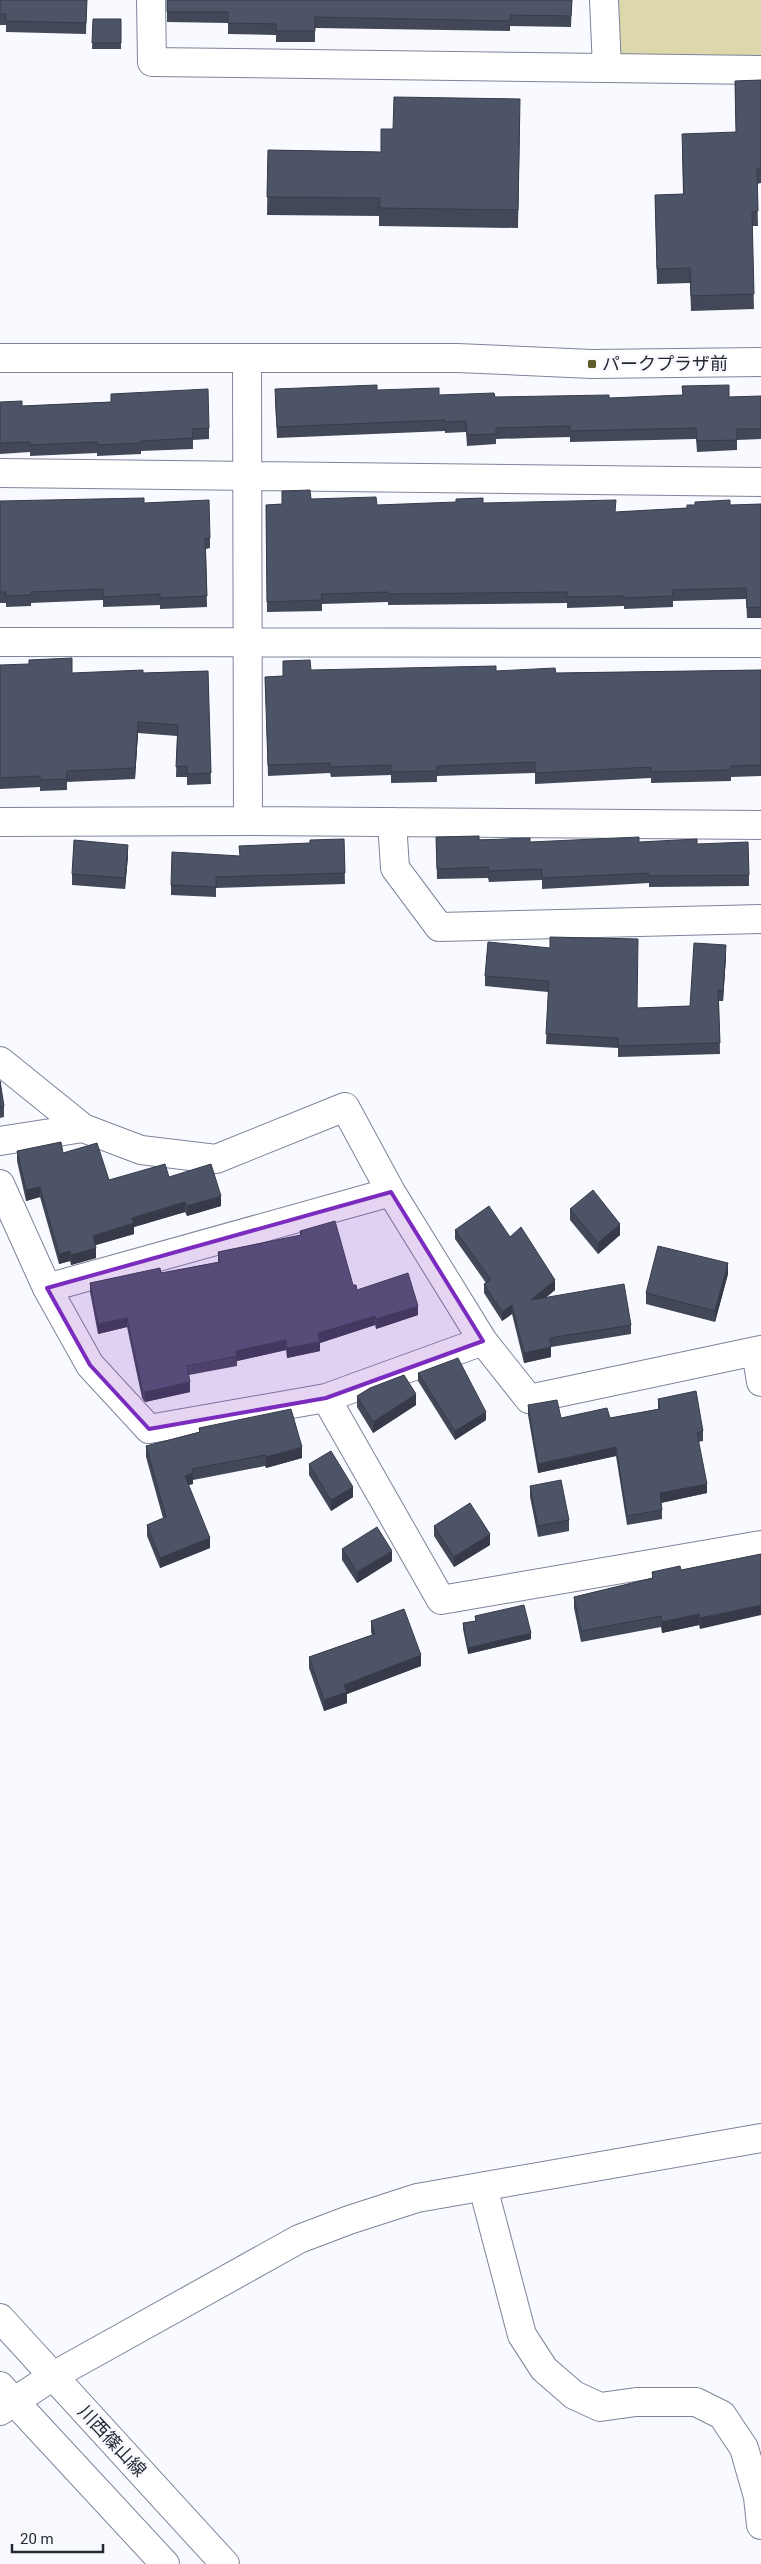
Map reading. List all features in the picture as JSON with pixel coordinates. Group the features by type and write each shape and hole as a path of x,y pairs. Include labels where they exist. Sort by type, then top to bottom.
{"street":[{"path":"151,0 152,62 761,70"},
{"path":"604,0 608,68"},
{"path":"0,358 457,358 592,364 761,362"},
{"path":"246,358 249,644 248,821"},
{"path":"0,473 761,482"},
{"path":"0,642 249,644 761,643"},
{"path":"0,822 248,821 761,825"},
{"path":"392,822 395,868 439,927 761,919"},
{"path":"0,1061 83,1128 142,1150 216,1158 345,1107 391,1192 483,1341 529,1399 758,1350 761,1382"},
{"path":"0,1140 83,1128"},
{"path":"0,1184 46,1288 90,1364 149,1429 326,1398 483,1341"},
{"path":"46,1288 391,1192"},
{"path":"326,1398 441,1600 761,1545"},
{"path":"165,2564 5,2400 53,2376 299,2240 349,2220 417,2198 761,2138"},
{"path":"483,2187 522,2336 544,2369 574,2395 600,2407 636,2402 696,2402 722,2415 744,2448 758,2497 761,2525"},
{"name":"川西篠山線","path":"0,2318 225,2564"}],"highlighted area":[{"path":"391,1192 483,1341 326,1398 149,1429 90,1365 47,1288"}],"shaded area":[{"path":"604,0 761,0 761,70 607,68"}],"building":[{"path":"0,0 87,0 86,23 6,21 6,14 0,14"},
{"path":"167,0 572,0 571,16 510,15 510,21 315,17 315,31 276,31 276,24 228,23 228,12 167,12"},
{"path":"93,19 121,19 121,43 92,43"},
{"path":"761,80 761,169 757,169 758,211 752,212 754,294 691,296 690,268 657,269 655,195 684,194 682,134 736,132 735,81"},
{"path":"394,97 520,99 518,210 379,208 380,198 267,197 268,150 381,152 381,129 393,129"},
{"path":"377,385 377,390 439,388 439,395 494,393 495,397 609,395 609,398 683,395 682,386 729,385 729,397 761,396 761,429 737,429 737,440 697,441 696,428 570,431 570,426 496,428 496,434 467,435 466,421 445,422 445,420 277,427 275,389"},
{"path":"208,389 209,428 192,429 193,438 97,445 97,442 30,445 30,442 0,443 0,402 22,401 22,406 111,402 111,394"},
{"path":"310,490 311,499 376,497 377,505 456,502 456,499 483,498 483,503 616,500 615,512 687,508 687,505 695,505 695,502 730,500 730,505 761,504 761,607 747,608 746,588 672,590 673,596 624,598 624,596 567,597 567,592 388,594 388,592 321,594 322,600 267,602 266,505 282,504 282,491"},
{"path":"144,498 144,503 209,500 210,538 205,538 207,596 160,598 160,594 103,597 103,589 31,592 31,595 6,596 6,592 0,592 0,501"},
{"path":"72,658 72,673 143,670 143,673 208,671 211,773 187,774 187,766 176,767 178,725 138,722 135,768 67,771 67,779 40,780 40,776 0,778 0,665 29,664 29,660"},
{"path":"310,660 311,670 496,666 496,671 555,668 556,673 761,670 761,765 731,766 731,770 651,772 651,767 535,773 535,762 437,766 437,771 391,772 391,765 331,767 330,763 268,765 265,677 283,676 283,661"},
{"path":"479,836 479,840 530,838 530,842 639,837 639,842 697,839 697,844 748,842 749,875 649,876 649,873 542,878 542,869 489,871 488,867 437,869 436,837"},
{"path":"344,839 345,873 216,877 216,887 171,885 172,852 240,856 239,846 310,843 310,840"},
{"path":"74,840 128,845 125,878 72,874"},
{"path":"550,937 638,939 637,1008 690,1006 694,943 726,945 723,991 718,990 720,1043 618,1046 618,1038 546,1034 549,981 485,976 488,942 550,948"},
{"path":"0,1081 4,1106 0,1107"},
{"path":"61,1142 63,1153 97,1143 109,1180 165,1164 169,1177 211,1164 221,1196 187,1206 185,1202 132,1218 134,1223 93,1236 96,1248 71,1255 70,1251 59,1254 40,1187 26,1190 17,1151"},
{"path":"593,1190 620,1224 598,1243 570,1209"},
{"path":"489,1206 510,1237 521,1227 555,1280 531,1300 624,1284 631,1325 550,1338 551,1347 524,1353 512,1305 502,1312 484,1284 491,1280 455,1230"},
{"path":"335,1221 353,1285 356,1285 357,1290 408,1273 418,1306 376,1319 375,1316 318,1333 320,1342 287,1348 286,1340 236,1351 237,1356 187,1366 190,1382 145,1392 142,1389 127,1318 98,1324 90,1283 160,1268 161,1273 220,1262 218,1252 301,1235 300,1231"},
{"path":"658,1246 728,1263 715,1311 646,1293"},
{"path":"458,1358 486,1412 455,1431 418,1373"},
{"path":"404,1375 416,1394 373,1422 357,1396 370,1388"},
{"path":"696,1391 703,1431 697,1433 707,1484 660,1493 662,1510 627,1516 616,1447 538,1464 528,1405 557,1400 561,1418 607,1408 610,1418 660,1409 658,1399"},
{"path":"291,1409 302,1447 266,1457 265,1455 192,1469 193,1473 185,1476 210,1538 160,1558 147,1525 166,1517 146,1446 200,1432 199,1428"},
{"path":"331,1451 353,1487 331,1500 309,1464"},
{"path":"561,1480 569,1520 538,1526 530,1486"},
{"path":"470,1503 490,1534 454,1557 434,1526"},
{"path":"377,1527 392,1551 357,1572 342,1549"},
{"path":"761,1554 761,1605 700,1618 699,1614 662,1622 661,1616 581,1631 574,1597 653,1578 652,1572 680,1566 681,1570"},
{"path":"524,1605 531,1633 468,1648 463,1623 476,1621 475,1616"},
{"path":"404,1609 421,1655 344,1685 347,1692 324,1700 309,1657 375,1634 371,1621"}],"place":[{"name":"パークプラザ前","path":"592,364"}]}
